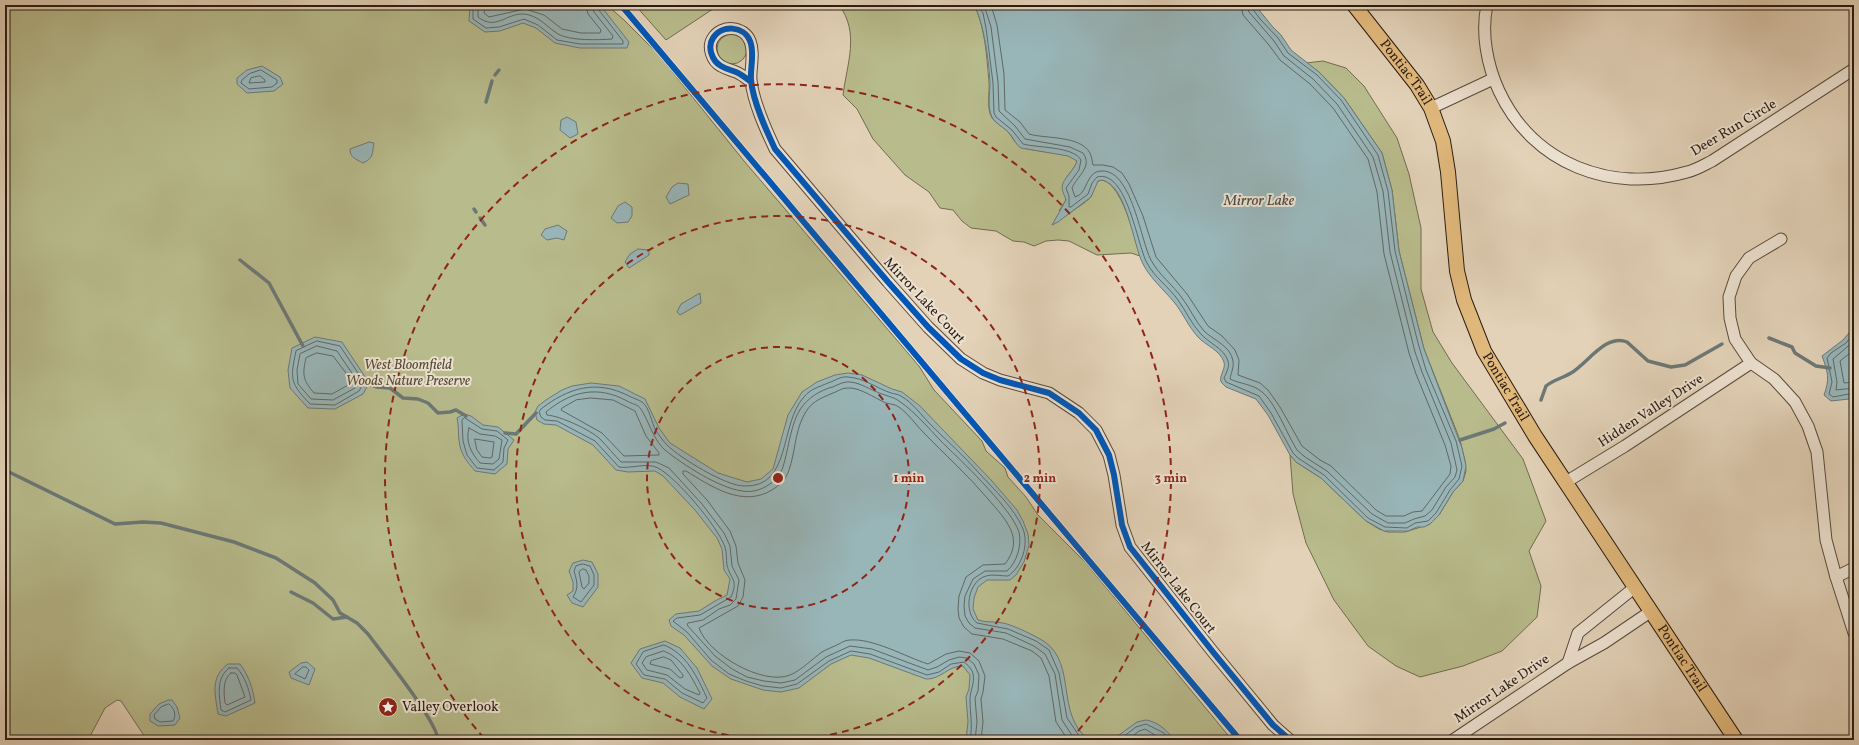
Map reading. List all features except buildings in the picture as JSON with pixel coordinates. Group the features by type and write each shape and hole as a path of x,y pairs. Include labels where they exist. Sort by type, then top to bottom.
{"main road":[{"name":"Pontiac Trail","path":"1354,5 1417,85 1431,108 1443,141 1452,204 1457,271 1470,318 1484,351 1501,381 1634,588 1736,740"}],"street":[{"name":"Deer Run Circle","path":"1487,5 1486,46 1493,79 1506,105 1518,123 1537,143 1562,160 1582,169 1605,176 1630,179 1662,178 1689,172 1712,161 1854,69"},
{"name":"Mirror Lake Court","path":"751,82 737,72 720,66 713,57 709,48 713,38 720,31 731,28 742,31 750,40 752,48 751,82 764,125 776,149 928,327 961,358 984,373 1000,380 1049,393 1079,413 1096,430 1109,454 1114,474 1122,525 1130,547 1273,725 1290,740"},
{"path":"1431,108 1493,79"},
{"path":"1781,239 1749,258 1736,276 1729,297 1730,318 1735,339 1751,363 1774,379 1795,402 1808,426 1817,452 1826,540 1854,633"},
{"name":"Hidden Valley Drive","path":"1566,482 1632,442 1751,363"},
{"path":"1836,577 1854,568"},
{"name":"Mirror Lake Drive","path":"1568,664 1578,633 1634,588"},
{"name":"Mirror Lake Drive","path":"1453,740 1650,612"}],"green space":[{"name":"West Bloomfield Woods Nature Preserve","path":"5,5 607,5 658,54 744,161 919,366 934,390 982,441 986,451 1005,468 1008,477 1026,497 1038,515 1085,562 1232,740 147,740 121,701 117,700 105,708 88,740 5,740"},
{"path":"635,5 719,5 666,40"},
{"path":"839,5 974,5 981,22 985,42 989,82 989,110 992,118 1006,130 1020,146 1034,150 1059,153 1073,157 1077,161 1064,183 1066,200 1059,211 1071,212 1091,197 1095,185 1100,180 1108,182 1121,199 1131,224 1140,256 1131,253 1097,255 1069,241 1046,241 1034,246 1024,242 1013,241 996,231 971,228 962,221 953,210 940,208 929,192 905,175 873,139 857,109 843,95 851,37 849,26"},
{"path":"732,34 743,38 747,49 743,60 732,64 721,60 717,49 721,38"},
{"path":"1323,61 1346,68 1364,86 1397,138 1409,174 1421,228 1421,289 1433,332 1452,363 1523,459 1546,521 1529,551 1541,586 1537,617 1502,651 1463,666 1420,677 1396,666 1368,646 1334,600 1306,543 1293,494 1290,455 1296,462 1321,478 1366,521 1379,529 1388,532 1405,532 1430,524 1439,515 1453,492 1463,481 1466,471 1460,440 1424,349 1399,251 1392,190 1382,153 1344,98 1319,72 1306,63"}],"water":[{"path":"470,5 600,5 629,42 627,48 580,48 555,43 536,28 523,23 500,31 485,32 469,21"},
{"name":"Mirror Lake","path":"974,5 1255,5 1281,35 1291,50 1319,72 1344,98 1382,153 1392,190 1399,251 1424,349 1462,448 1466,466 1463,481 1453,492 1439,515 1430,524 1408,531 1384,531 1366,521 1321,478 1296,462 1290,455 1268,415 1256,399 1226,387 1221,382 1224,367 1222,358 1216,351 1198,337 1174,302 1146,269 1139,255 1123,204 1118,193 1111,184 1102,180 1098,181 1091,197 1052,225 1066,200 1062,189 1063,184 1077,161 1068,156 1021,148 1016,144 1010,134 992,117 989,105 990,83 985,43 981,22"},
{"path":"262,66 280,77 283,84 274,91 247,93 237,84 237,78 247,70"},
{"path":"567,117 576,122 578,134 570,138 560,130 561,120"},
{"path":"369,142 374,143 372,155 369,159 363,163 352,156 350,149"},
{"path":"678,183 688,184 689,195 670,204 666,197 672,187"},
{"path":"625,202 632,207 632,216 628,222 617,223 611,218 618,206"},
{"path":"558,225 567,231 564,240 557,238 547,240 541,235 545,229"},
{"path":"638,249 649,250 649,255 629,268 625,262 630,254"},
{"path":"700,293 701,303 680,315 677,312 681,304"},
{"path":"1854,327 1854,396 1849,399 1831,401 1824,395 1828,376 1822,356 1843,340"},
{"path":"315,337 342,342 369,383 363,394 335,409 308,408 290,388 288,370 292,348"},
{"path":"848,373 862,375 902,392 920,406 992,481 1017,510 1028,534 1029,545 1024,562 1016,575 1010,580 987,580 978,587 974,598 973,609 978,620 1003,623 1018,628 1045,642 1055,652 1061,663 1072,717 1079,729 1089,740 966,740 968,722 966,697 969,689 970,675 963,666 953,668 931,679 926,679 869,658 851,655 831,664 799,688 781,692 763,690 731,679 712,666 684,635 671,626 669,620 676,614 699,611 727,595 730,579 724,570 722,549 717,538 695,510 663,476 655,471 628,472 616,470 593,445 556,425 544,424 537,420 535,412 538,406 546,400 562,390 572,386 591,383 619,386 645,399 659,428 670,443 718,473 747,482 761,479 773,469 788,415 802,392 817,382 835,375"},
{"path":"464,414 471,416 483,425 498,427 514,440 508,449 507,464 495,474 475,471 464,457 460,445 457,418"},
{"path":"583,560 592,562 598,574 598,587 583,607 572,603 567,595 573,591 573,582 569,571 573,563"},
{"path":"665,641 680,648 697,668 712,699 704,709 680,697 663,683 642,678 631,663 640,649"},
{"path":"307,662 315,669 309,685 291,678 289,672 301,663"},
{"path":"228,664 240,664 250,683 255,703 226,716 218,714 215,686 218,674"},
{"path":"172,700 177,707 180,718 175,725 158,726 150,721 150,714 159,704"},
{"path":"1146,720 1162,727 1174,740 1112,740 1137,722"}],"waterway":[{"path":"495,75 499,70"},
{"path":"486,102 492,81"},
{"path":"480,218 485,225"},
{"path":"240,260 269,283 303,346"},
{"path":"1769,338 1792,347 1795,353 1816,366 1830,368"},
{"path":"1541,400 1546,386 1571,373 1604,345 1612,342 1619,340 1627,342 1648,361 1671,367 1685,365 1722,344"},
{"path":"364,382 377,387 390,388 403,398 418,399 428,403 438,413 456,410 466,416"},
{"path":"505,433 516,434 536,413"},
{"path":"1460,440 1494,429 1505,423"},
{"path":"5,470 115,524 143,522 161,523 234,542 276,558 315,583 333,600 340,613 357,623 368,634 429,718 438,740"},
{"path":"291,592 313,603 333,619 347,617"}],"cycle path":[{"path":"621,5 1240,740"},
{"path":"751,82 744,76 721,66 715,61 711,54 710,45 717,33 722,30 733,29 743,32 747,36 752,50 752,89 760,116 775,149 928,327 961,359 983,373 1000,380 1049,393 1079,413 1096,430 1109,455 1114,475 1122,525 1130,547 1273,725 1290,740"}],"place":[{"name":"Valley Overlook","path":"388,707"}]}
